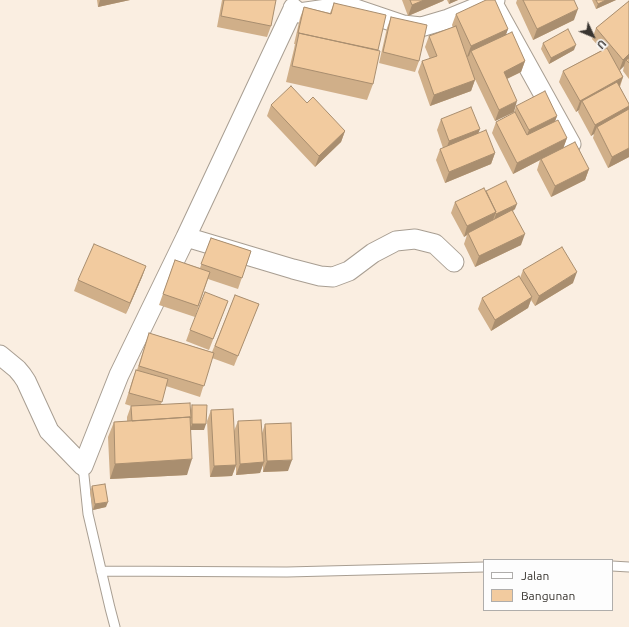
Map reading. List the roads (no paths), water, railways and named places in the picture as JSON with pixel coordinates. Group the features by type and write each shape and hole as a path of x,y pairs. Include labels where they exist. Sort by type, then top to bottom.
{"street":[{"path":"0,355 17,369 26,381 49,431 83,466 119,375 186,236 291,4 299,13 347,6 403,25 420,27 448,19 493,0 571,144"},
{"path":"186,236 320,276 334,277 350,271 373,253 396,241 415,239 435,244 454,262"}],"lane":[{"path":"83,466 88,514 115,627"},
{"path":"613,566 629,567"},
{"path":"101,571 287,572 483,567"}]}
